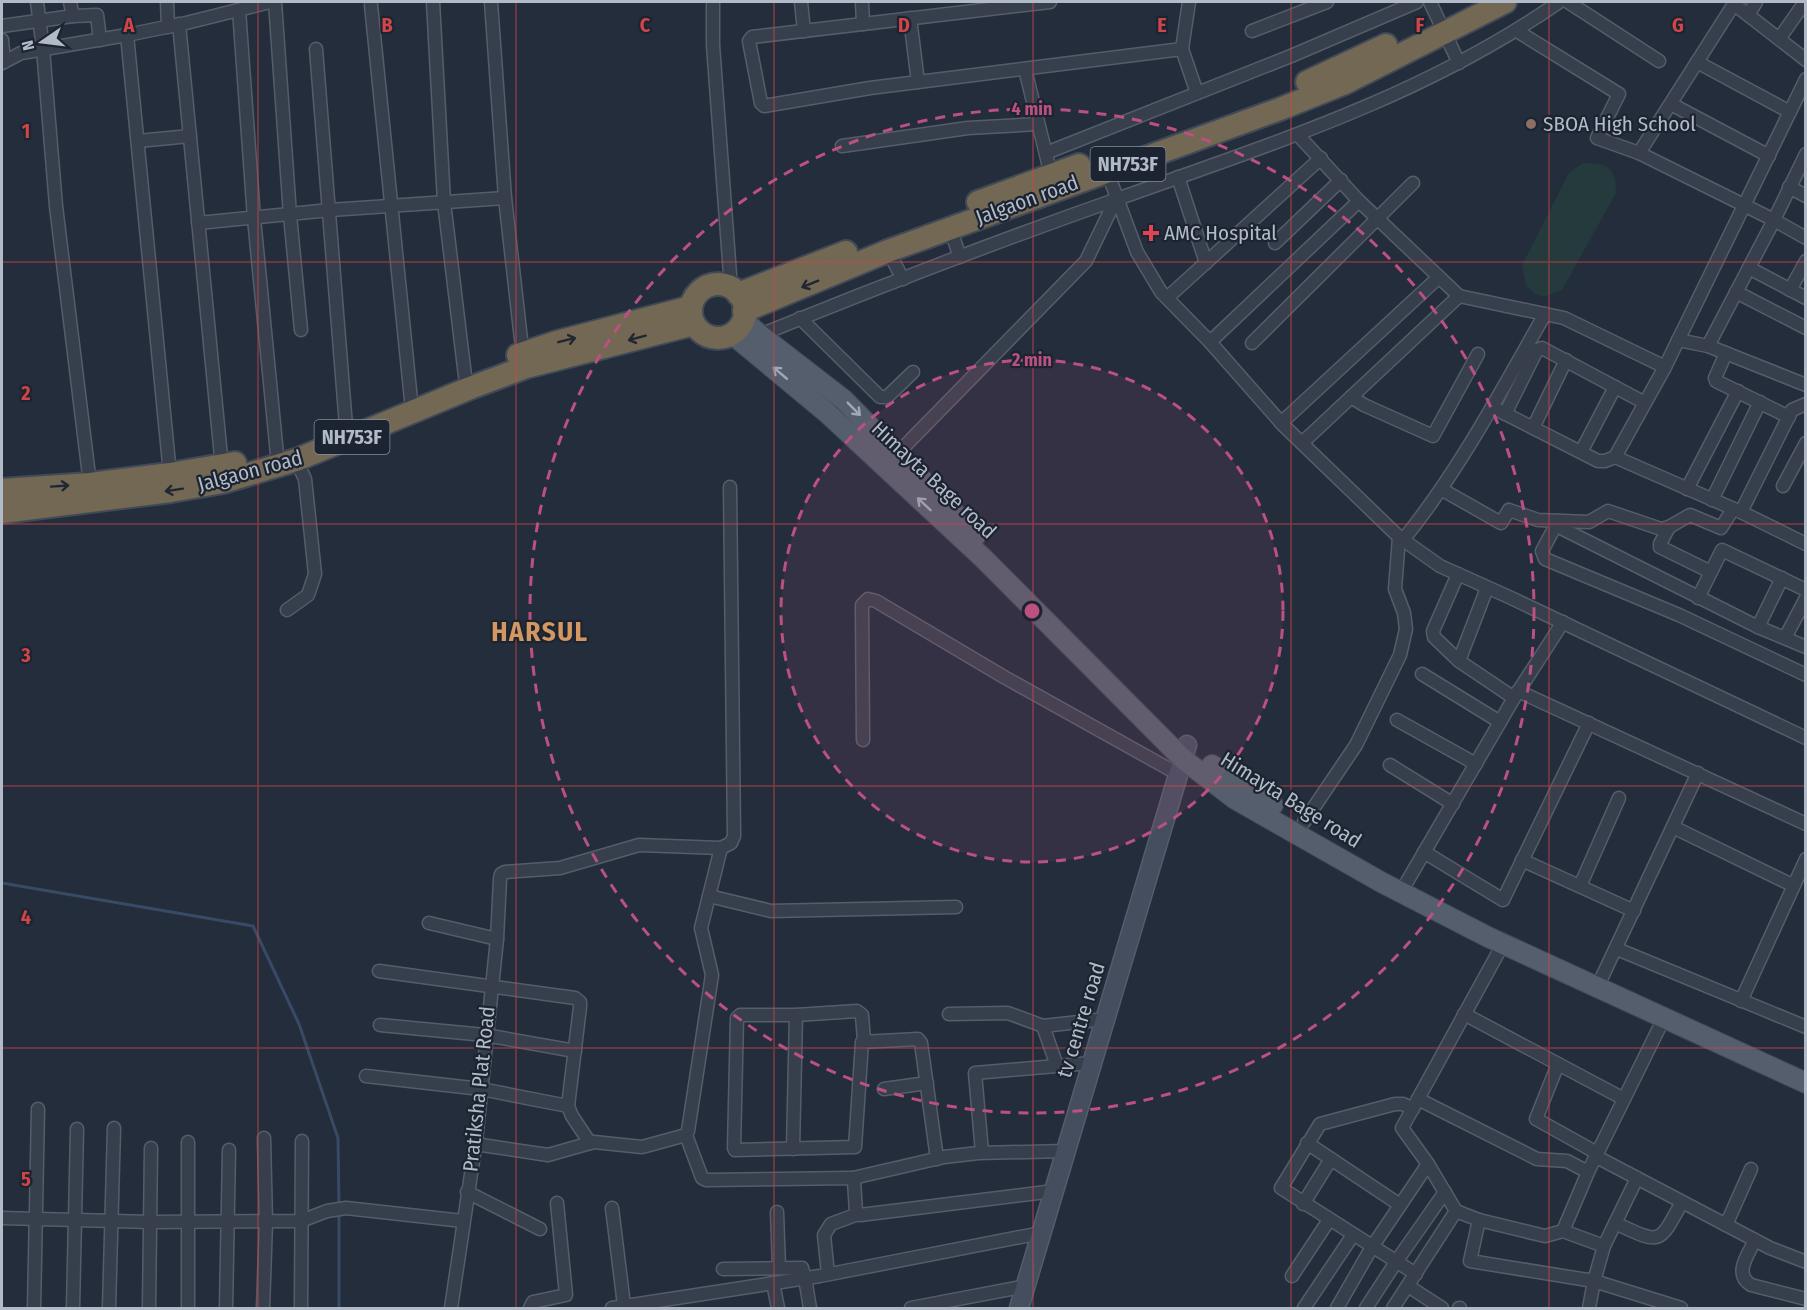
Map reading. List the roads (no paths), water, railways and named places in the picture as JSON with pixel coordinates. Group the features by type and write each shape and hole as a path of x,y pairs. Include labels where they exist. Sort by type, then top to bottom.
{"highway":[{"name":"Jalgaon road","path":"738,309 1048,164 1233,111 1329,73 1438,18 1476,2"},
{"name":"Jalgaon road","path":"738,309 950,228 1280,109 1345,83 1438,18 1505,2"},
{"path":"723,285 738,309 724,338 715,338 699,331 693,315 694,299 706,287 723,285"},
{"name":"Jalgaon road","path":"2,512 171,491 223,482 524,360 693,315"},
{"name":"Jalgaon road","path":"2,490 90,484 284,459 346,426 411,400 468,382"}],"main road":[{"path":"738,309 760,335 844,400 1048,609 1182,759 1304,822 1404,887 1806,1070"},
{"name":"Himayta Bage road","path":"738,309 826,412 983,558 1182,759 1236,799 1404,887 1503,944 1806,1083"},
{"name":"tv centre road","path":"1019,1308 1182,759"}],"street":[{"path":"36,2 43,49 56,206 90,484"},
{"path":"70,2 73,16"},
{"path":"167,2 174,26 190,136 222,467"},
{"path":"2,40 3,62 21,53 174,26 246,6 270,2"},
{"path":"275,2 290,215 302,330"},
{"path":"433,2 444,202 468,382"},
{"path":"491,2 505,198 524,360"},
{"path":"714,2 713,45 738,309"},
{"path":"801,2 804,31"},
{"path":"862,2 863,24"},
{"path":"1050,2 750,38 762,105 918,82 1182,49"},
{"path":"1189,2 1182,49 1197,93"},
{"path":"1252,31 1327,2"},
{"path":"1025,69 1048,164 1197,93 1417,2"},
{"path":"760,335 1116,199 1298,135 1392,96 1459,63 1516,31 1559,2"},
{"path":"1568,2 1659,61"},
{"path":"1748,15 1756,2"},
{"path":"1779,39 1805,2"},
{"path":"1639,153 1734,4 1806,60"},
{"path":"371,5 411,400"},
{"path":"246,6 254,218 284,459 304,479 315,574 308,595 287,610"},
{"path":"2,26 97,15 100,40"},
{"path":"910,18 918,82"},
{"path":"1438,18 1459,63"},
{"path":"1516,31 1619,94 1597,138 1639,153 1806,238"},
{"path":"127,35 170,474"},
{"path":"316,49 346,426"},
{"path":"1697,62 1790,112"},
{"path":"1615,457 1665,367 1806,79"},
{"path":"1671,104 1769,156"},
{"path":"842,146 968,128 1038,124"},
{"path":"1298,135 1359,201 1459,296 1564,318 1665,367"},
{"path":"138,141 190,136"},
{"path":"1708,346 1806,154"},
{"path":"1167,298 1321,158"},
{"path":"1107,171 1137,252 1161,292 1210,342 1281,423 1401,539 1440,566 1806,738"},
{"path":"1178,177 1206,263"},
{"path":"1275,243 1341,180"},
{"path":"1252,343 1413,183"},
{"path":"1789,187 1806,196"},
{"path":"198,222 505,198"},
{"path":"897,454 1086,261 1116,199"},
{"path":"1210,342 1359,201"},
{"path":"950,228 960,257"},
{"path":"888,252 903,279"},
{"path":"1790,290 1806,261"},
{"path":"1749,268 1806,298"},
{"path":"1281,423 1439,277"},
{"path":"1736,292 1804,325"},
{"path":"1302,443 1459,296"},
{"path":"1304,822 1356,745 1400,655 1406,629 1404,612 1395,589 1401,539 1431,505 1492,407 1545,314"},
{"path":"800,318 880,397 887,396 913,372"},
{"path":"1678,340 1726,352 1806,385"},
{"path":"1505,414 1538,350 1542,348 1645,403"},
{"path":"1726,352 1715,380 1789,417"},
{"path":"1351,397 1433,436 1478,354"},
{"path":"1533,428 1566,360"},
{"path":"1581,452 1615,387"},
{"path":"1687,489 1738,391"},
{"path":"1712,500 1760,402"},
{"path":"1441,489 1499,523 1509,510 1538,520 1556,523 1592,522 1608,511 1658,529 1669,527 1690,515 1721,528 1737,511 1792,410 1806,404"},
{"path":"1492,407 1601,461 1615,457 1806,544"},
{"path":"1783,486 1803,457 1806,443"},
{"path":"730,488 734,836 731,843 721,848 701,928 712,975 686,1136 702,1178 706,1180 853,1178 937,1159 982,1152 1066,1151"},
{"path":"1556,523 1698,598 1806,647"},
{"path":"1556,523 1542,551 1545,559 1679,615 1806,675"},
{"path":"1669,527 1660,547 1711,572"},
{"path":"1698,598 1724,550 1806,590"},
{"path":"1458,574 1433,634 1459,661 1516,694 1589,723 1806,824"},
{"path":"1758,627 1782,578"},
{"path":"1459,661 1487,588"},
{"path":"1785,638 1806,598"},
{"path":"863,740 862,605 868,599 876,600 1004,677 1182,759"},
{"path":"1404,887 1516,694 1563,622"},
{"path":"1422,674 1500,722"},
{"path":"1397,720 1476,764"},
{"path":"1424,852 1503,900 1589,723"},
{"path":"1390,765 1453,804"},
{"path":"1602,977 1698,773"},
{"path":"1580,886 1619,798"},
{"path":"1673,827 1798,882"},
{"name":"Pratiksha Plat Road","path":"456,1307 463,1221 475,1144 485,1035 495,964 501,874 560,868 639,845 721,848"},
{"path":"1741,1001 1798,882 1806,859"},
{"path":"1522,860 1634,910"},
{"path":"709,896 771,911 956,907"},
{"path":"429,923 497,939"},
{"path":"1503,944 1402,1128 1428,1164 1456,1211 1479,1220 1545,1236 1563,1231 1604,1246"},
{"path":"1617,949 1806,1027"},
{"path":"379,970 575,998 580,1002 568,1106 590,1143"},
{"path":"860,1012 864,1019 864,1041 861,1045 855,1147 735,1150 732,1145 737,1018 744,1014 796,1015 860,1012"},
{"path":"949,1014 1008,1013 1043,1026 1105,1019"},
{"path":"1464,1014 1624,1099"},
{"path":"793,1149 796,1015"},
{"path":"1563,1231 1596,1155 1664,1018"},
{"path":"380,1024 485,1035 575,1051"},
{"path":"1043,1026 1056,1066"},
{"path":"864,1041 918,1039 921,1043 937,1159"},
{"path":"982,1152 975,1073 1091,1063"},
{"path":"1558,1064 1536,1119 1682,1202 1770,1248 1806,1262"},
{"path":"366,1076 480,1089 568,1106"},
{"path":"884,1089 927,1083"},
{"path":"1416,1274 1281,1188 1317,1127 1324,1122 1395,1104 1416,1104 1537,1159 1564,1160 1588,1172"},
{"path":"34,1308 38,1109"},
{"path":"109,1308 114,1128"},
{"path":"73,1308 76,1129"},
{"path":"475,1144 548,1155 590,1143 642,1147 686,1136"},
{"path":"263,1308 266,1222 264,1138"},
{"path":"188,1142 188,1308"},
{"path":"301,1308 302,1142"},
{"path":"1307,1143 1400,1205"},
{"path":"149,1308 151,1148"},
{"path":"226,1308 229,1150"},
{"path":"1303,1203 1331,1159"},
{"path":"1337,1308 1372,1246 1428,1164"},
{"path":"1726,1225 1751,1169"},
{"path":"853,1178 858,1214"},
{"path":"1589,1308 1604,1246 1637,1178"},
{"path":"828,1274 824,1235 831,1224 858,1214 1054,1191"},
{"path":"467,1192 540,1229"},
{"path":"1366,1308 1445,1192"},
{"path":"1615,1223 1645,1237 1658,1237 1665,1232 1682,1202"},
{"path":"530,1308 533,1302 563,1296 566,1292 557,1203"},
{"path":"2,1218 227,1223 301,1221 327,1211 346,1208 463,1221"},
{"path":"612,1208 618,1307 672,1304 1041,1233"},
{"path":"1394,1308 1456,1211"},
{"path":"777,1212 779,1268"},
{"path":"1292,1276 1329,1220"},
{"path":"1479,1220 1470,1261 1594,1281 1681,1308"},
{"path":"1304,1308 1353,1235"},
{"path":"1755,1240 1741,1269 1742,1277 1746,1282 1806,1299"},
{"path":"723,1269 802,1268 806,1278 810,1308"},
{"path":"773,1283 778,1308"},
{"path":"911,1308 1026,1286"},
{"path":"1408,1286 1435,1306"}],"waterway":[{"path":"2,883 253,926 299,1024 338,1138 339,1207"},
{"path":"339,1214 339,1308"}],"place":[{"name":"SBOA High School","path":"1531,124"},
{"name":"AMC Hospital","path":"1151,233"}],"district":[{"name":"HARSUL","path":"540,632"}]}
